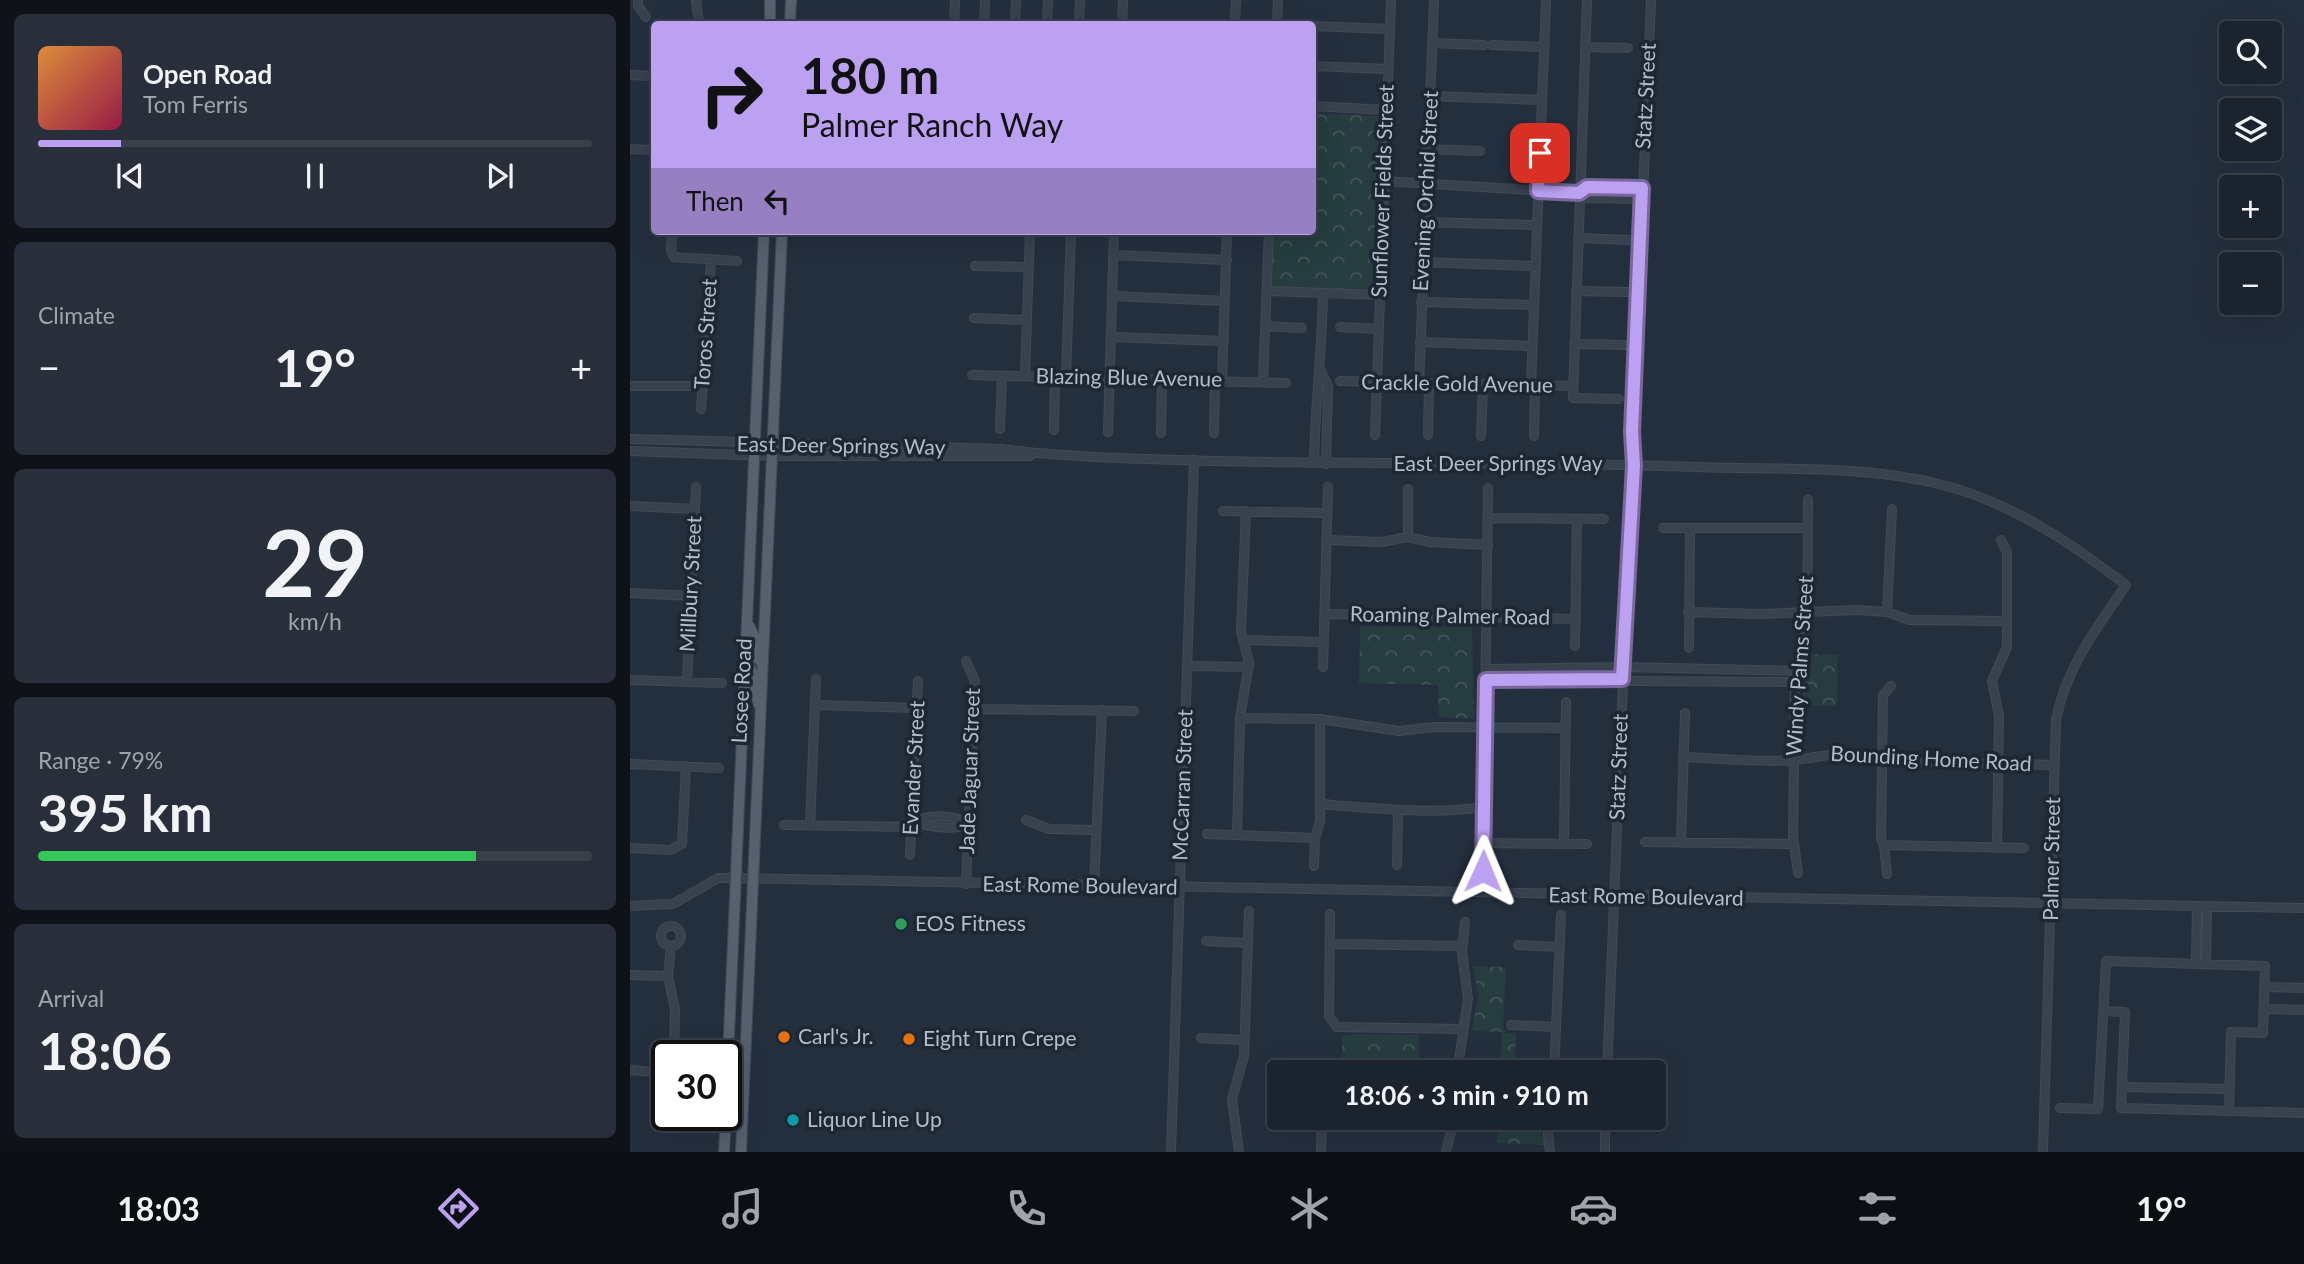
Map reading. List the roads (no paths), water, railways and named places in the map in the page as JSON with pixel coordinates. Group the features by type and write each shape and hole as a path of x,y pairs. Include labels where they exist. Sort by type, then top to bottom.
{"main road":[{"path":"770,0 770,21"},
{"path":"790,21 791,0"},
{"name":"Losee Road","path":"729,1040 764,235"},
{"path":"776,235 780,267"},
{"name":"Losee Road","path":"742,1094 774,456 782,235"},
{"path":"747,623 755,638 756,657 762,663"},
{"path":"747,663 753,673 753,691 760,709"},
{"path":"730,1014 735,1049 744,1064"},
{"path":"724,1152 725,1131"},
{"name":"Losee Road","path":"741,1131 741,1152"}],"street":[{"path":"638,0 646,18"},
{"path":"696,0 699,21"},
{"path":"954,21 955,0"},
{"path":"984,21 985,0"},
{"path":"1015,21 1016,0"},
{"path":"1047,21 1048,0"},
{"path":"1079,21 1080,0"},
{"path":"1122,21 1123,0"},
{"path":"1235,21 1236,0"},
{"path":"1277,21 1278,0"},
{"name":"Sunflower Fields Street","path":"1375,435 1391,0"},
{"name":"Evening Orchid Street","path":"1419,383 1434,0"},
{"path":"1534,436 1533,266 1546,0"},
{"path":"1587,0 1573,398 1619,399"},
{"name":"Statz Street","path":"1608,1060 1651,0"},
{"path":"1316,26 1389,29"},
{"path":"1432,43 1545,47"},
{"path":"1586,47 1628,48"},
{"path":"1316,66 1387,69"},
{"path":"630,75 651,76"},
{"path":"1430,96 1542,100"},
{"path":"1316,106 1386,110"},
{"path":"630,149 651,150"},
{"path":"1427,149 1480,151"},
{"path":"1384,181 1579,193 1587,198 1642,199"},
{"path":"1579,193 1587,187 1642,188"},
{"path":"1424,222 1536,225"},
{"path":"672,235 671,250 674,257 737,261"},
{"path":"1025,376 1030,235"},
{"path":"1066,377 1071,235"},
{"path":"1108,432 1114,235"},
{"path":"1214,433 1224,341 1227,235"},
{"path":"1264,380 1269,235"},
{"path":"1578,238 1629,240"},
{"path":"1114,256 1227,260"},
{"name":"Toros Street","path":"701,409 711,260"},
{"path":"1422,262 1533,266"},
{"path":"975,266 1028,267"},
{"path":"1267,291 1380,295"},
{"path":"1576,291 1629,292"},
{"path":"1314,463 1316,386 1321,371 1324,293"},
{"path":"1112,296 1225,301"},
{"path":"1421,302 1533,304"},
{"path":"974,318 1026,320"},
{"path":"1266,326 1302,328"},
{"path":"1340,327 1378,329"},
{"path":"1110,337 1224,341"},
{"path":"1420,342 1532,346"},
{"path":"1574,344 1626,345"},
{"path":"1321,371 1328,386 1326,464"},
{"name":"Blazing Blue Avenue","path":"972,375 1264,380 1286,383"},
{"path":"1000,429 1002,376"},
{"path":"1054,430 1055,377"},
{"path":"1161,433 1162,379"},
{"name":"Crackle Gold Avenue","path":"1340,381 1573,386"},
{"path":"1428,435 1429,383"},
{"path":"1481,436 1483,384"},
{"path":"630,386 702,386"},
{"name":"East Deer Springs Way","path":"630,439 1001,449 1051,455 1326,464 1634,465 1868,473 1940,484 2029,518 2059,535 2126,585"},
{"name":"East Deer Springs Way","path":"630,451 774,456 1000,458 1051,455"},
{"name":"McCarran Street","path":"1171,1152 1194,460"},
{"name":"Millbury Street","path":"687,682 696,486"},
{"path":"1323,667 1328,487"},
{"path":"1483,871 1488,488"},
{"path":"1408,489 1408,537"},
{"name":"Windy Palms Street","path":"1798,873 1794,844 1795,682 1799,671 1806,611 1808,500"},
{"path":"630,506 695,509"},
{"path":"1888,612 1892,509"},
{"path":"1223,511 1327,513"},
{"path":"1237,835 1240,718 1249,667 1243,640 1246,511"},
{"path":"1488,518 1604,519"},
{"path":"1575,646 1577,519"},
{"path":"1663,528 1808,528"},
{"path":"1689,648 1690,529"},
{"path":"1326,540 1382,542 1408,537 1430,542 1488,545"},
{"path":"1997,848 1999,716 1992,681 2004,658 2007,621 2007,552 2001,540"},
{"name":"Palmer Street","path":"2043,1152 2056,719 2067,678 2081,650 2126,585"},
{"path":"630,593 691,596"},
{"path":"1688,612 1888,612 1909,620 2007,621"},
{"name":"Roaming Palmer Road","path":"1325,614 1576,619"},
{"path":"1243,640 1324,642"},
{"name":"Jade Jaguar Street","path":"966,661 975,681 966,884"},
{"path":"1188,666 1249,667"},
{"path":"1486,668 1622,667 1799,671"},
{"path":"810,825 816,679"},
{"path":"630,680 722,683"},
{"path":"1486,680 1795,682"},
{"name":"Evander Street","path":"910,855 918,681"},
{"path":"1887,874 1881,839 1883,695 1891,686"},
{"path":"1564,842 1566,702"},
{"path":"817,705 917,708"},
{"path":"973,709 1134,711"},
{"path":"1094,886 1102,710"},
{"path":"1681,843 1685,713"},
{"path":"1240,718 1320,719 1399,731 1565,727"},
{"path":"1314,866 1315,838 1320,828 1320,719"},
{"name":"Bounding Home Road","path":"1683,757 1794,761 1820,754 1867,753 1883,761 2054,765"},
{"path":"630,764 719,768"},
{"path":"630,848 670,850 682,844 686,766"},
{"path":"1320,804 1398,810 1460,811 1484,807"},
{"path":"1397,865 1398,810"},
{"path":"784,825 912,824 924,816 961,819 968,824"},
{"path":"1026,821 1049,829 1096,830"},
{"path":"1207,834 1315,838"},
{"path":"1645,842 1794,844"},
{"path":"1484,843 1587,844"},
{"path":"1884,845 2024,848"},
{"name":"East Rome Boulevard","path":"630,906 673,904 718,878 752,878 1614,897 2304,908"},
{"path":"2196,963 2197,907"},
{"path":"2206,964 2207,907"},
{"path":"1239,1152 1238,1128 1232,1105 1244,1056 1249,911"},
{"path":"1330,914 1329,1016 1333,1023 1343,1028 1360,1026 1463,1029"},
{"path":"1555,1060 1560,915"},
{"path":"1459,1060 1468,999 1462,946 1465,922"},
{"path":"1206,942 1248,943"},
{"path":"1331,944 1462,946"},
{"path":"1518,945 1559,947"},
{"path":"671,946 668,975 675,1010 674,1040"},
{"path":"2060,1108 2098,1109 2106,961 2264,965 2263,1033 2231,1032 2229,1111"},
{"path":"630,975 668,975"},
{"path":"2264,987 2304,988"},
{"path":"2263,1009 2304,1010"},
{"path":"2103,1011 2125,1012 2121,1108 2304,1113"},
{"path":"1511,1025 1556,1027"},
{"path":"1201,1038 1244,1040"},
{"path":"630,1070 651,1072"},
{"path":"2122,1087 2230,1089"},
{"path":"1321,1152 1322,1130"},
{"path":"1447,1152 1452,1130"},
{"path":"1547,1130 1550,1152"},
{"path":"1605,1130 1605,1152"}],"place":[{"name":"EOS Fitness","path":"901,924"},
{"name":"Carl's Jr.","path":"784,1037"},
{"name":"Eight Turn Crepe","path":"909,1039"},
{"name":"Liquor Line Up","path":"793,1120"}]}
